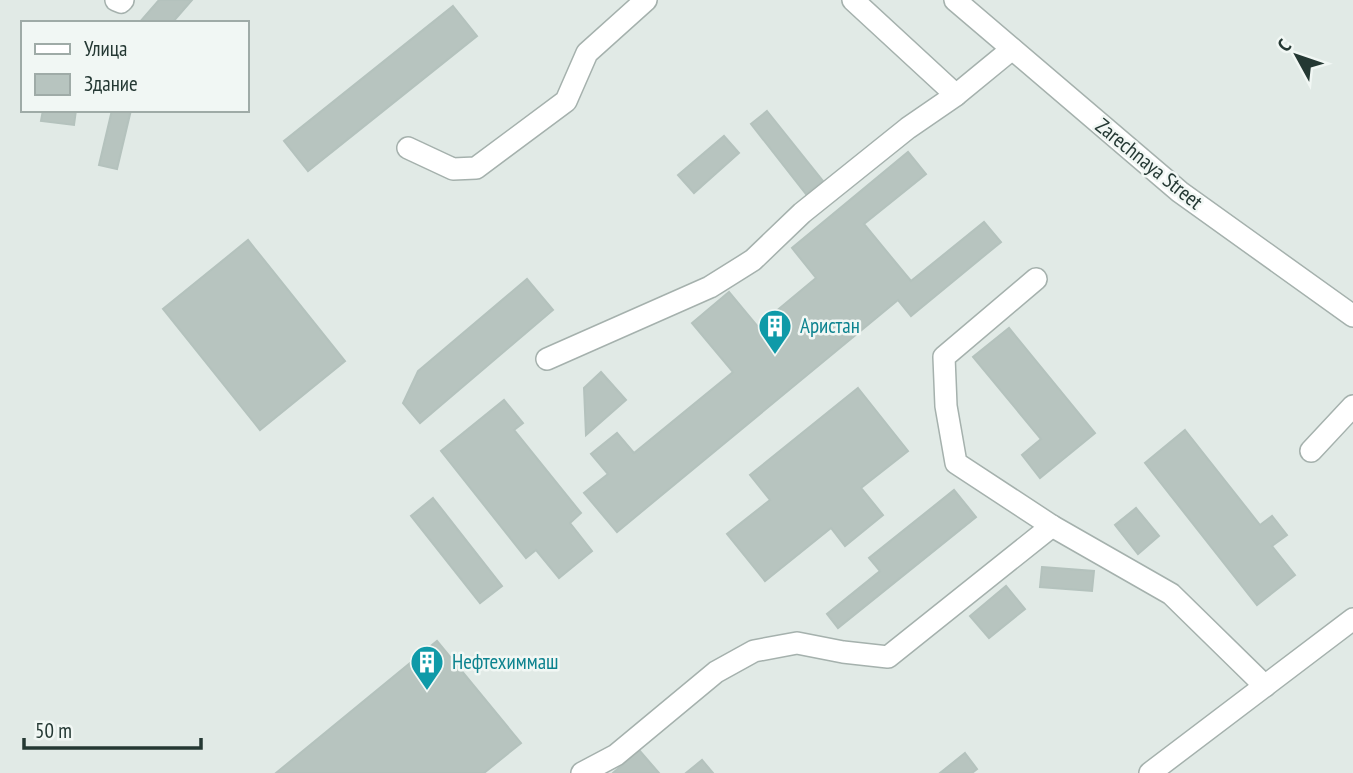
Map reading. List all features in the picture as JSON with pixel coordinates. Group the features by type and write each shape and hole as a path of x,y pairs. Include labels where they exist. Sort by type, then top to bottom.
{"street":[{"path":"116,0 123,0"},
{"path":"408,148 453,169 476,168 566,101 587,53 646,0"},
{"path":"853,0 956,96"},
{"name":"Zarechnaya Street","path":"955,0 1180,192 1353,316"},
{"path":"547,359 710,286 754,260 802,213 908,128 956,96 1012,49"},
{"path":"1036,279 944,357 946,406 956,463 1052,526 1171,594 1265,686"},
{"path":"1311,452 1353,406"},
{"path":"582,773 616,755 716,671 754,651 797,643 888,657 1052,526"},
{"path":"1150,773 1353,619"}],"building":[{"path":"159,0 192,0 174,21 141,21"},
{"path":"453,6 477,36 308,171 284,141"},
{"path":"767,111 823,181 806,194 751,124"},
{"path":"43,112 76,112 74,125 41,121"},
{"path":"112,112 131,112 117,169 99,165"},
{"path":"724,136 739,153 694,193 678,175"},
{"name":"Аристан","path":"908,152 926,174 864,224 911,281 984,222 1001,242 911,316 898,300 617,532 584,493 608,474 591,454 617,433 634,453 733,372 692,323 729,292 769,340 780,330 769,317 816,278 792,248"},
{"path":"248,240 345,361 260,430 163,309"},
{"path":"527,279 553,310 420,423 403,403 418,371"},
{"path":"1009,328 1095,433 1040,478 1022,455 1041,439 973,357"},
{"path":"601,372 626,400 586,435 584,388"},
{"path":"858,388 908,451 861,488 883,515 845,546 831,528 765,581 727,534 770,500 750,475"},
{"path":"504,400 523,423 514,430 581,513 570,523 592,551 559,578 536,550 526,558 441,451"},
{"path":"1185,430 1260,525 1272,516 1287,535 1272,546 1295,575 1257,605 1145,463"},
{"path":"954,490 976,517 838,628 827,614 880,571 869,558"},
{"path":"433,498 502,586 480,603 411,516"},
{"path":"1136,508 1159,536 1138,554 1115,525"},
{"path":"1042,567 1094,571 1092,591 1040,587"},
{"path":"1006,586 1025,609 989,638 970,616"},
{"name":"Нефтехиммаш","path":"437,641 521,743 484,773 276,773"},
{"path":"639,750 659,773 613,773"},
{"path":"965,753 977,769 972,773 940,773"},
{"path":"702,760 713,773 686,773"}],"place":[{"name":"Аристан","path":"775,356"},
{"name":"Нефтехиммаш","path":"427,692"}]}
